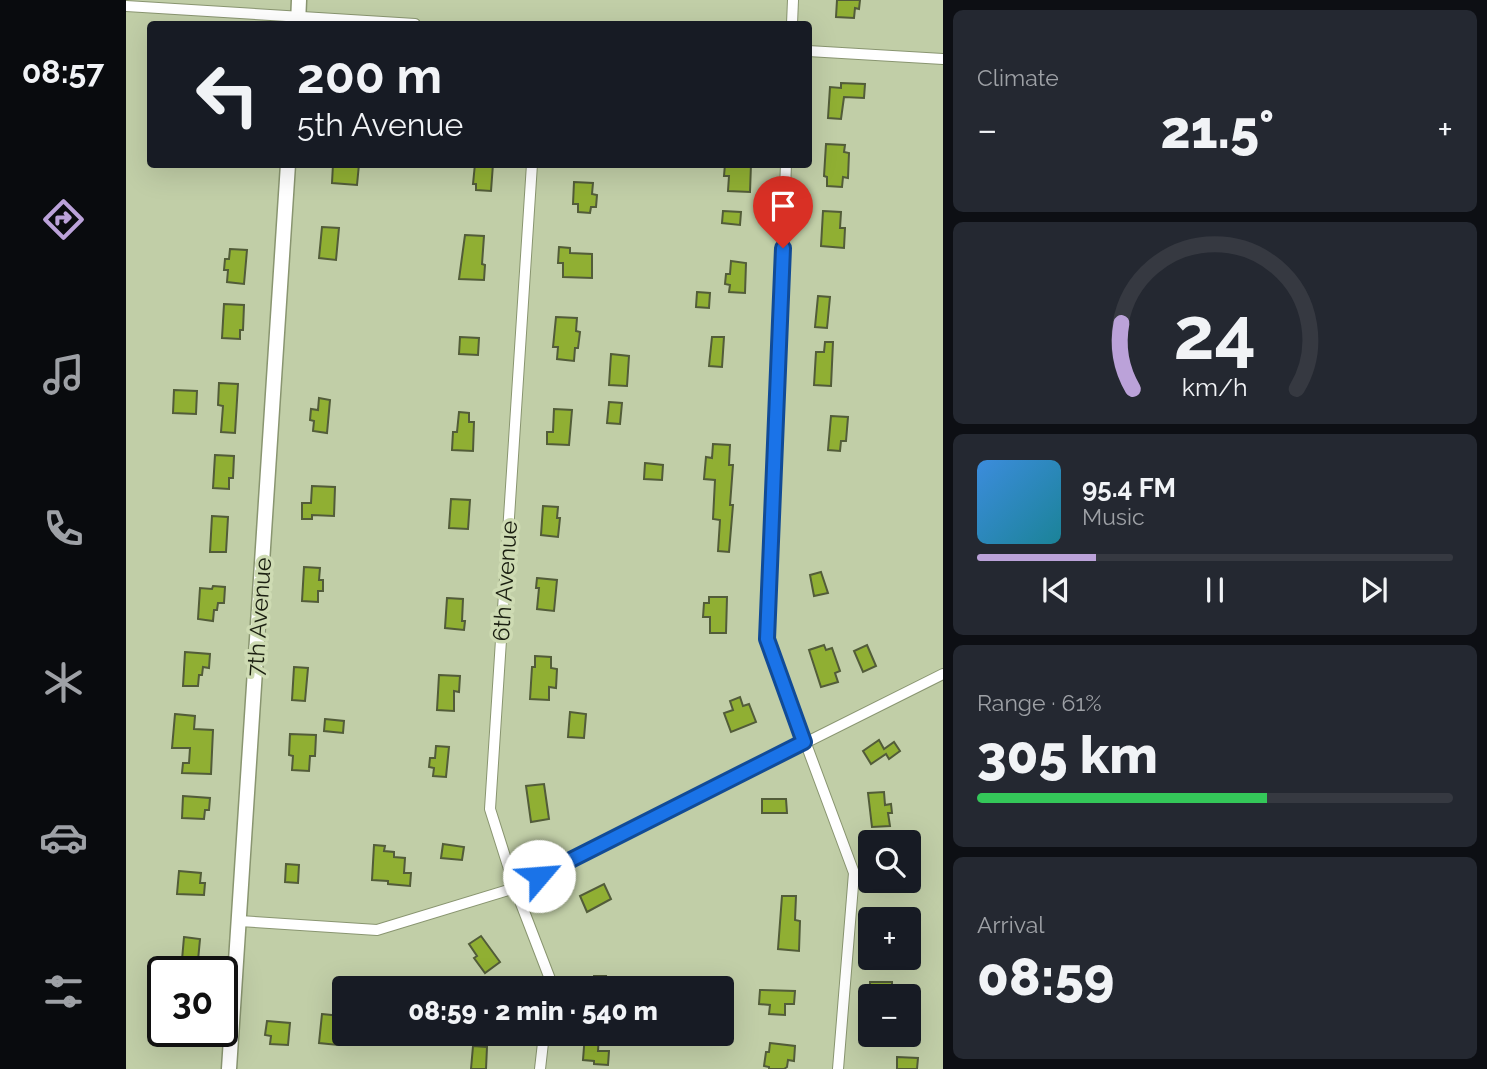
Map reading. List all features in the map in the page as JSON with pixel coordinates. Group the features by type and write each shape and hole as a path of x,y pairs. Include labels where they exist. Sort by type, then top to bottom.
{"street":[{"path":"126,6 298,21 299,0"},
{"path":"792,21 793,0"},
{"path":"812,51 943,59"},
{"name":"7th Avenue","path":"229,1069 288,168"},
{"name":"6th Avenue","path":"532,168 490,809 515,888 549,976"},
{"path":"786,168 767,639 854,873 838,1069"},
{"path":"239,921 377,930 515,888 943,674"},
{"path":"540,1069 543,1046"}],"building":[{"path":"837,0 860,0 859,9 855,8 854,18 836,17"},
{"path":"841,83 865,84 864,98 844,97 841,119 828,118 830,87 841,88"},
{"path":"826,144 845,145 844,152 849,153 848,178 843,177 842,187 827,186 827,177 824,176"},
{"path":"333,168 359,168 357,185 332,183"},
{"path":"475,168 493,168 491,191 476,190 476,184 473,184"},
{"path":"725,168 751,168 750,192 728,191 729,176 724,176"},
{"path":"574,182 593,183 592,194 597,195 596,207 591,207 590,213 578,212 578,204 573,204"},
{"path":"723,211 741,212 740,225 722,223"},
{"path":"823,211 841,212 840,228 845,228 844,248 821,246"},
{"path":"322,227 339,228 336,260 319,258"},
{"path":"465,235 484,236 484,280 459,279"},
{"path":"559,247 570,248 570,253 592,254 592,278 563,277 563,263 558,263"},
{"path":"230,249 247,250 244,284 227,282 225,259 229,259"},
{"path":"731,261 746,263 745,293 729,292 730,285 725,284 726,274 730,274"},
{"path":"697,292 710,293 709,308 696,307"},
{"path":"818,296 830,297 827,328 815,327"},
{"path":"224,304 244,305 240,339 222,338"},
{"path":"556,317 577,318 576,331 580,332 574,361 557,359 558,347 553,347"},
{"path":"460,337 479,338 478,355 459,354"},
{"path":"712,337 724,337 722,367 709,366"},
{"path":"825,342 833,342 831,386 814,385 816,352 824,352"},
{"path":"611,354 629,356 627,386 609,385"},
{"path":"219,383 238,384 235,433 221,432 223,406 218,405"},
{"path":"174,390 197,391 196,414 173,413"},
{"path":"319,398 330,400 327,433 313,431 314,421 310,420 311,409 318,410"},
{"path":"609,402 622,403 620,424 607,423"},
{"path":"554,409 572,410 569,445 547,444 547,432 553,432"},
{"path":"459,412 469,413 469,422 474,422 473,451 452,450 453,432 457,432"},
{"path":"831,416 848,417 846,441 841,441 840,451 828,450"},
{"path":"713,444 730,445 729,465 733,465 729,552 718,551 720,520 713,519 715,480 704,479 706,457 712,458"},
{"path":"215,455 234,456 233,478 229,478 229,489 213,488"},
{"path":"645,463 663,465 662,480 644,479"},
{"path":"312,486 335,487 334,516 312,515 312,519 302,519 302,503 311,503"},
{"path":"451,499 470,500 468,529 449,528"},
{"path":"543,506 558,507 558,537 541,535"},
{"path":"212,516 228,517 226,552 210,552"},
{"path":"304,567 320,568 319,580 323,580 323,591 318,591 318,602 302,601"},
{"path":"821,572 828,593 814,596 810,575"},
{"path":"537,578 557,580 554,611 537,609"},
{"path":"213,586 225,587 224,603 218,603 213,621 198,619 200,588 212,589"},
{"path":"709,597 727,597 726,633 710,633 710,617 703,617 704,603 709,603"},
{"path":"447,598 463,599 464,630 445,628"},
{"path":"824,645 826,650 832,648 840,671 835,673 838,682 821,687 809,650"},
{"path":"867,645 876,666 863,672 854,651"},
{"path":"185,652 210,654 209,668 203,667 198,686 183,686"},
{"path":"535,656 551,657 551,668 557,669 556,688 549,687 549,700 530,699"},
{"path":"294,667 308,668 305,701 292,700"},
{"path":"439,675 460,676 459,692 454,691 454,711 437,710"},
{"path":"740,697 743,706 749,704 756,722 731,732 724,713 733,710 730,701"},
{"path":"570,712 586,714 584,738 568,737"},
{"path":"175,714 195,716 194,729 213,730 211,774 182,773 183,763 189,763 190,748 172,748"},
{"path":"325,719 344,721 343,733 324,731"},
{"path":"290,734 316,735 315,756 310,756 309,771 292,770 293,756 289,755"},
{"path":"879,740 884,749 894,742 900,751 889,759 886,754 871,764 863,751"},
{"path":"436,746 449,747 446,777 433,776 434,768 429,767 430,758 435,758"},
{"path":"544,784 549,819 531,822 526,786"},
{"path":"884,792 885,805 891,804 892,813 888,813 890,826 872,827 868,793"},
{"path":"183,796 210,798 209,810 205,810 204,819 182,818"},
{"path":"762,799 786,799 787,813 762,813"},
{"path":"443,844 464,847 462,860 441,858"},
{"path":"374,845 385,846 384,851 394,852 394,857 405,858 404,873 411,873 410,886 372,880"},
{"path":"286,864 299,865 298,883 285,882"},
{"path":"179,871 201,873 200,883 205,883 204,895 177,894"},
{"path":"604,884 611,899 587,912 580,896"},
{"path":"782,896 796,896 795,920 800,921 799,951 778,949"},
{"path":"481,936 500,962 485,973 474,958 477,956 469,944"},
{"path":"184,937 200,939 198,956 182,956"},
{"path":"870,982 892,982 892,984"},
{"path":"760,990 795,991 794,1004 785,1004 785,1015 769,1014 770,1005 759,1004"},
{"path":"322,1014 332,1015 332,1044 319,1043"},
{"path":"267,1021 290,1023 288,1045 270,1044 271,1036 265,1035"},
{"path":"770,1043 795,1046 794,1061 788,1060 784,1069 769,1069 764,1066"},
{"path":"473,1046 487,1047 486,1069 471,1069"},
{"path":"584,1046 598,1046 598,1051 609,1051 608,1065 583,1060"},
{"path":"897,1057 918,1058 917,1069 897,1069"}],"route":[{"path":"539,876 804,742 767,639 783,248"}]}
